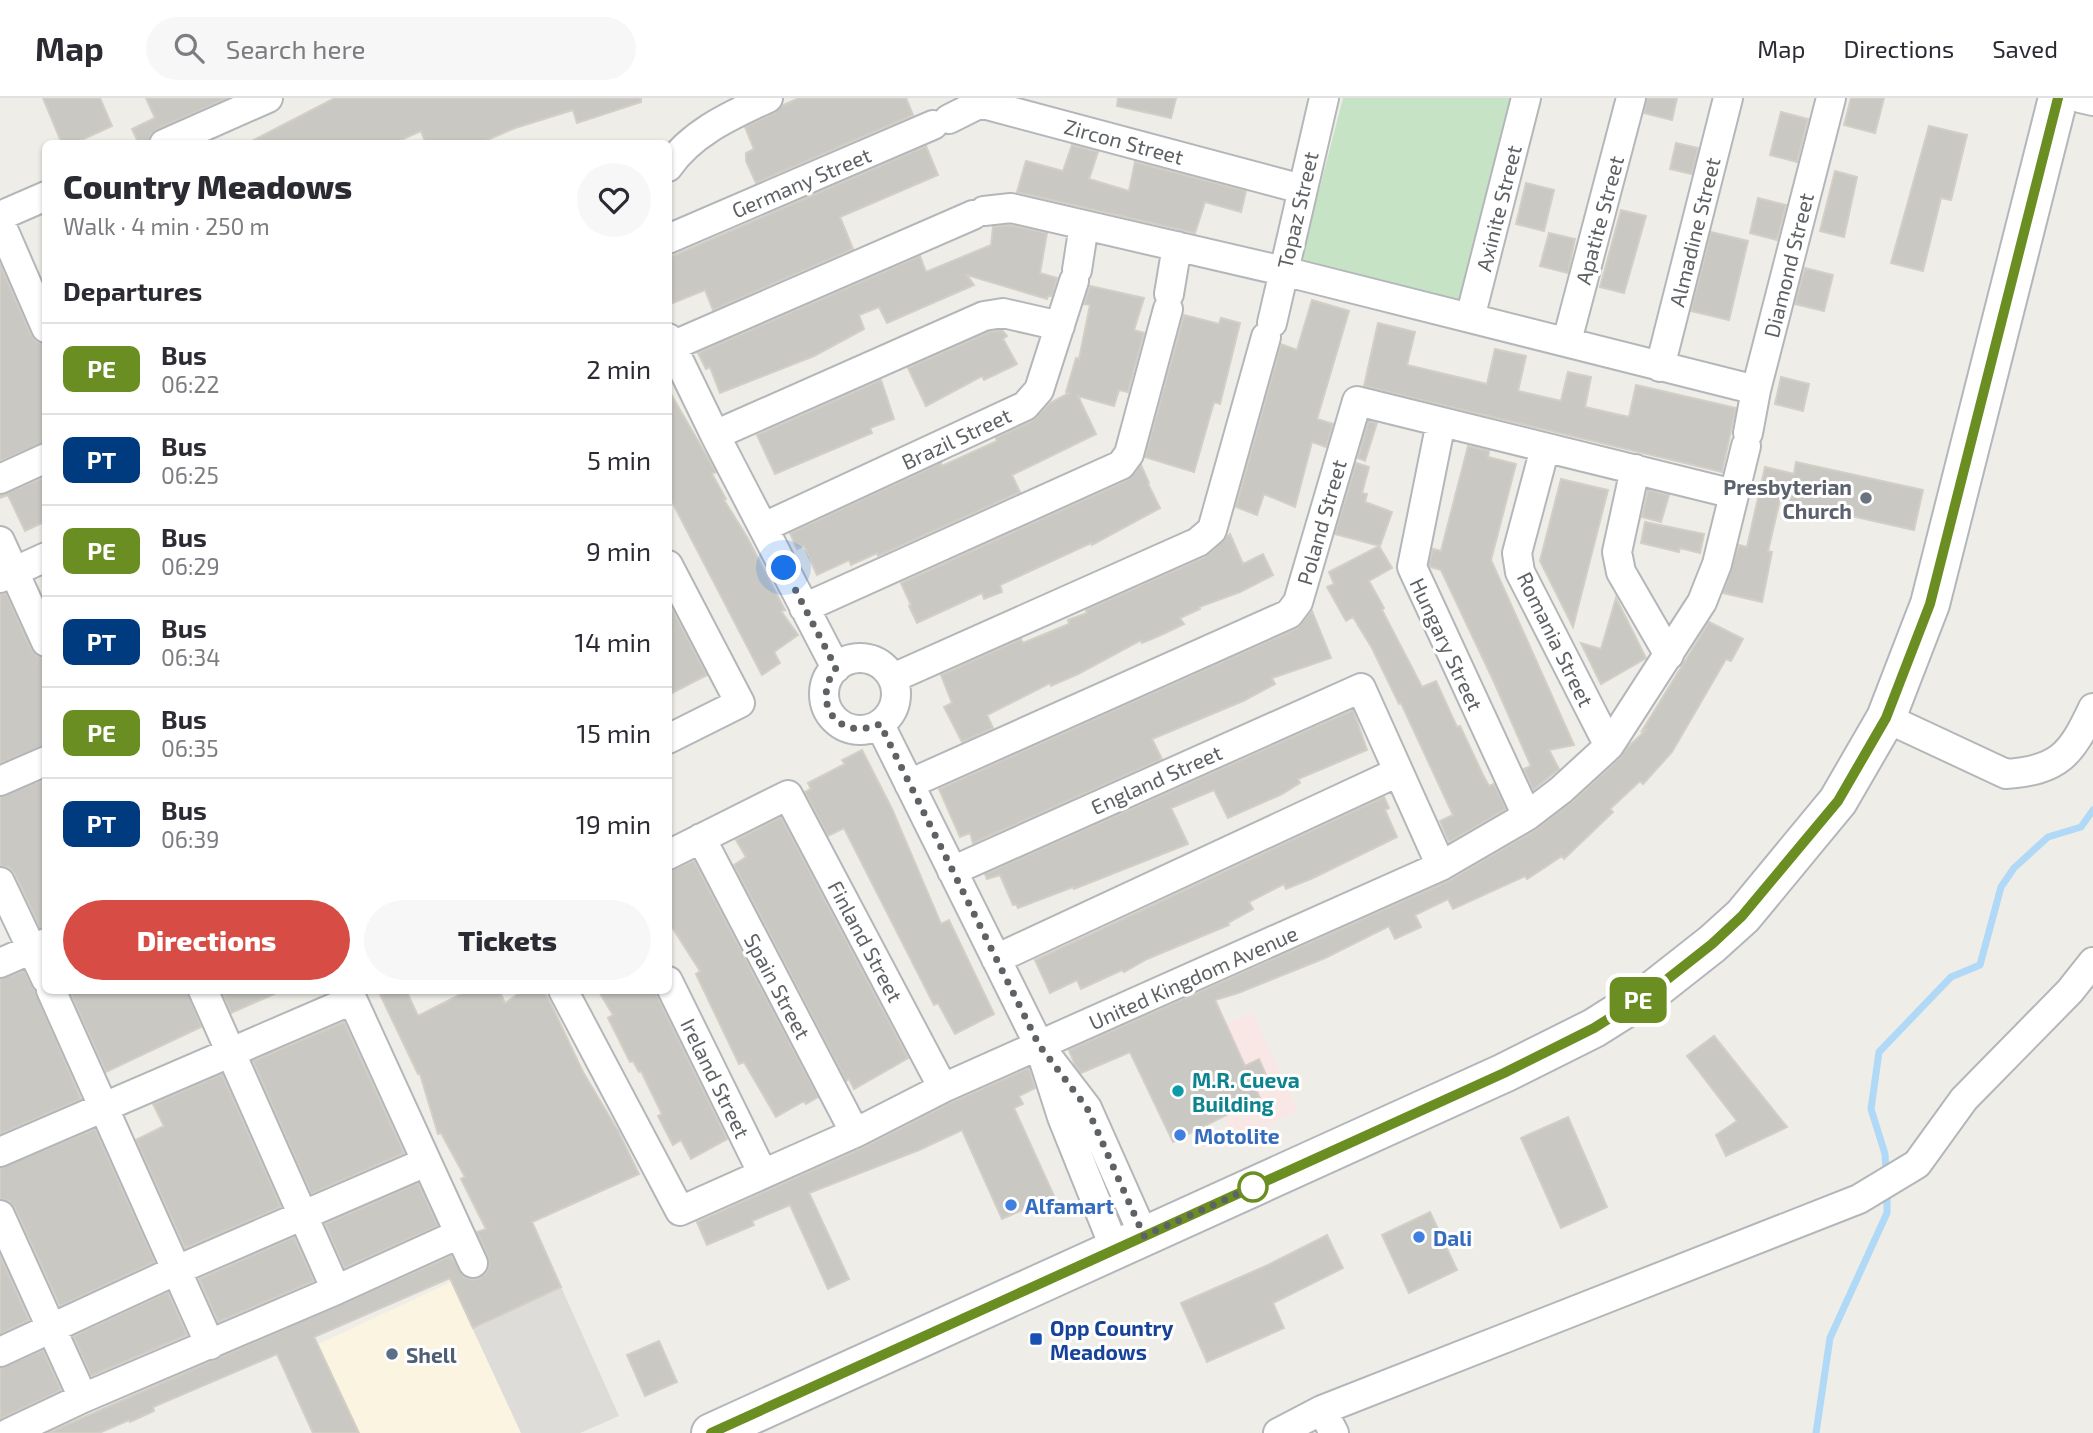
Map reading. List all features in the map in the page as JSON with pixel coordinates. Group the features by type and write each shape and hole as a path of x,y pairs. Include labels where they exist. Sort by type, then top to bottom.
{"main road":[{"path":"711,1433 1504,1073 1594,1028 1651,992 1712,944 1742,916 1838,801 1886,718 1930,604 2058,98"}],"street":[{"path":"173,140 268,98"},
{"path":"672,162 695,138 727,117 768,98"},
{"name":"Topaz Street","path":"893,678 1198,542 1212,530 1269,330 1324,98"},
{"name":"Axinite Street","path":"1470,317 1526,98"},
{"name":"Apatite Street","path":"1567,341 1631,98"},
{"name":"Almadine Street","path":"1660,366 1728,98"},
{"name":"Diamond Street","path":"1747,440 1756,390 1831,98"},
{"path":"2080,98 2093,101"},
{"name":"Zircon Street","path":"941,122 977,105 988,104 1301,189"},
{"name":"Germany Street","path":"672,237 941,122"},
{"path":"0,216 42,198"},
{"path":"672,341 979,213 1011,208 1283,271 1756,390"},
{"path":"0,222 42,319"},
{"name":"Brazil Street","path":"764,527 1025,406 1039,390 1060,326 1075,275 1084,225"},
{"path":"804,608 1121,465 1129,454 1169,302 1177,246"},
{"path":"715,435 984,316 1003,313 1060,326"},
{"path":"672,346 836,668"},
{"name":"Poland Street","path":"909,784 1289,614 1298,602 1357,401 1734,494"},
{"name":"Hungary Street","path":"1441,422 1412,567 1527,816"},
{"name":"United Kingdom Avenue","path":"565,994 680,1211 855,1133 943,1088 1441,866 1527,816 1562,790 1609,746 1702,602 1717,564 1747,440"},
{"name":"Romania Street","path":"1545,448 1517,552 1520,572 1609,746"},
{"path":"0,480 42,460"},
{"path":"1635,469 1617,552 1621,572 1669,655"},
{"path":"0,541 7,575 42,635"},
{"path":"7,575 42,559"},
{"path":"672,573 740,703 672,737"},
{"path":"855,658 877,662 893,678 896,699 887,718 880,724 857,730 846,727 829,711 825,689 829,677 836,668 855,658"},
{"name":"England Street","path":"952,871 1361,688 1398,772"},
{"path":"1886,718 2006,774 2049,766 2066,754 2079,738 2093,708"},
{"path":"880,724 1039,1045 1087,1108 1129,1243"},
{"path":"0,781 42,763"},
{"path":"996,958 1398,772 1441,866"},
{"name":"Finland Street","path":"702,838 788,795 943,1088"},
{"path":"672,853 702,838"},
{"name":"Spain Street","path":"702,838 855,1133"},
{"path":"0,882 38,946 0,963"},
{"path":"1278,1433 1328,1422 1859,1199 1917,1164 1964,1099 2070,991 2093,962"},
{"name":"Ireland Street","path":"672,989 762,1174"},
{"path":"53,994 210,1345"},
{"path":"205,994 337,1290"},
{"path":"0,1152 350,995 473,1263"},
{"path":"0,1352 177,1270 426,1162"},
{"path":"0,1215 9,1260 50,1327 83,1398"},
{"path":"9,1433 459,1234"}],"shaded area":[{"path":"1252,1012 1298,1111 1234,1141 1188,1042"},
{"path":"540,1240 619,1416 580,1433 521,1433 451,1282"},
{"name":"Shell","path":"451,1282 521,1433 313,1433 280,1362"}],"green space":[{"path":"1343,98 1512,98 1460,302 1301,260"}],"building":[{"path":"43,98 100,98 112,126 82,140 60,140"},
{"path":"146,98 227,98 157,129 149,140 137,140 132,129 155,118"},
{"path":"335,98 641,98 641,102 577,123 573,110 515,128 487,140 424,140 421,131 401,140 254,140"},
{"path":"799,98 906,98 913,115 756,183 746,161 746,153 754,149 745,127"},
{"path":"1118,98 1176,98 1171,118 1117,106"},
{"path":"1647,98 1677,98 1672,120 1644,113"},
{"path":"1851,98 1884,98 1875,133 1844,125"},
{"path":"1781,112 1808,119 1797,162 1770,155"},
{"path":"1929,126 1967,135 1951,200 1941,198 1923,271 1891,263"},
{"path":"1676,143 1698,148 1692,174 1670,169"},
{"path":"1072,145 1098,152 1089,179 1129,191 1135,162 1246,191 1241,212 1205,202 1195,233 1017,192 1026,161 1063,171"},
{"path":"926,146 938,175 840,217 853,249 713,310 705,290 673,303 672,256"},
{"path":"1835,171 1857,177 1844,237 1820,231"},
{"path":"1526,183 1554,190 1544,231 1516,224"},
{"path":"1758,198 1786,205 1777,240 1750,233"},
{"path":"1621,210 1646,216 1624,293 1600,287"},
{"path":"1010,225 1047,233 1040,273 1057,278 1052,296 1047,299 967,275 974,285 887,323 879,307 859,315 864,329 814,356 720,393 710,367 706,369 698,353 920,256 926,272 991,245 993,227"},
{"path":"1711,232 1748,241 1729,320 1691,311"},
{"path":"1549,233 1575,239 1568,273 1540,266"},
{"path":"0,264 31,335 42,344 42,444 0,461"},
{"path":"1805,268 1833,275 1824,311 1795,304"},
{"path":"1090,286 1144,298 1134,330 1144,333 1128,392 1119,390 1114,406 1078,396 1096,434 1012,475 1020,492 878,556 877,553 851,565 849,560 817,575 804,546 797,549 790,533 941,463 942,466 997,441 996,438 1032,421 1050,403 1069,393 1066,392 1076,358 1079,359 1090,305 1084,304"},
{"path":"1312,300 1349,311 1317,419 1333,424 1326,447 1312,442 1295,507 1264,494 1257,515 1236,507 1281,344 1297,350"},
{"path":"1184,315 1219,324 1221,318 1240,323 1220,404 1214,402 1194,472 1145,457"},
{"path":"1378,323 1415,332 1407,365 1487,384 1495,349 1526,356 1518,391 1561,401 1568,372 1591,377 1585,407 1629,417 1636,385 1736,408 1722,472 1364,386"},
{"path":"1002,330 1007,336 1003,339 1017,364 984,380 982,376 926,406 908,368 989,332"},
{"path":"1781,377 1809,384 1803,411 1775,404"},
{"path":"881,380 894,419 870,428 872,433 775,474 757,435"},
{"path":"672,396 716,472 712,474 726,499 724,500 747,537 785,610 781,611 798,635 774,652 780,663 762,675 672,502"},
{"path":"1368,421 1377,423 1365,461 1358,458"},
{"path":"1468,446 1489,451 1488,457 1516,464 1491,560 1574,745 1549,750 1559,769 1533,790 1524,769 1531,766 1494,682 1441,570 1429,565 1433,549 1441,551"},
{"path":"1796,462 1923,490 1914,530 1780,500 1768,551 1772,552 1762,602 1723,593 1739,545 1747,547 1765,467 1794,474"},
{"path":"1356,463 1369,467 1362,493 1367,494 1365,502 1392,512 1380,546 1335,534"},
{"path":"1141,465 1160,508 1092,545 1091,543 1000,585 1002,592 984,599 982,593 917,623 901,583 1128,480"},
{"path":"42,479 42,523 25,531 8,495 0,498 0,495"},
{"path":"1561,479 1608,490 1573,627 1540,561"},
{"path":"1648,490 1669,495 1661,522 1642,517"},
{"path":"1645,522 1704,534 1700,553 1680,548 1679,552 1641,543"},
{"path":"1230,534 1243,564 1263,554 1273,575 1240,592 1199,607 1200,609 1180,618 1184,624 1142,643 1141,640 1078,674 1051,686 1050,683 987,715 993,728 962,742 944,707 952,703 941,675 1021,639 1023,643 1069,624 1068,620 1087,613 1086,610 1205,557"},
{"path":"1379,546 1392,568 1369,581 1384,608 1382,610 1422,687 1436,681 1489,786 1494,784 1506,809 1449,842 1440,821 1453,815 1401,703 1399,704 1372,648 1353,617 1346,621 1327,587 1334,584 1329,572"},
{"path":"6,593 31,649 42,657 42,747 0,763 0,594"},
{"path":"1616,598 1646,658 1601,684 1581,643 1601,649"},
{"path":"672,609 707,675 672,693"},
{"path":"1312,611 1331,658 1272,678 1275,684 1243,701 1152,739 1162,759 973,843 970,833 960,837 939,789 1296,629"},
{"path":"1709,622 1743,639 1731,661 1726,659 1672,752 1643,784 1640,781 1610,809 1613,812 1564,859 1562,856 1527,879 1525,876 1453,909 1448,899 1415,915 1421,927 1395,939 1389,926 1325,958 1215,1000 1245,1066 1259,1059 1267,1077 1253,1083 1260,1098 1173,1142 1130,1052 1081,1073 1075,1065 1069,1050 1448,881 1537,829 1572,802 1646,730 1642,731"},
{"path":"1353,710 1367,750 1298,779 1300,783 1282,794 1228,818 1214,790 1171,808 1188,844 1018,908 1016,904 1013,905 1000,875 987,879 985,874"},
{"path":"862,750 892,809 941,924 949,920 994,1014 955,1034 938,1003 934,1005 844,828 828,836 805,792 811,789 808,783 845,764 842,760"},
{"path":"42,781 42,928 15,874 9,868 0,866 0,797"},
{"path":"1384,797 1389,808 1385,810 1397,837 1313,878 1286,889 1284,884 1249,902 1253,909 1228,923 1229,925 1081,989 1077,980 1050,993 1035,960"},
{"path":"781,817 908,1058 854,1089 849,1079 846,1081 734,865 746,857 736,840"},
{"path":"694,861 818,1097 806,1104 804,1101 776,1117 744,1062 739,1064 696,974 700,971 672,927 672,869"},
{"path":"24,971 81,1099 0,1134 0,979"},
{"path":"71,994 189,994 201,1027 106,1072"},
{"path":"223,994 274,994 231,1013"},
{"path":"380,994 408,994 418,1016 461,994 501,994 505,1003 518,994 545,994 583,1072 618,1131 639,1174 532,1222 561,1287 473,1328 450,1278 314,1337 359,1433 313,1433 277,1354 153,1407 154,1411 130,1422 129,1420 99,1433 48,1433 451,1256 464,1277 472,1280 486,1273 488,1257 477,1232 486,1229 461,1179 465,1177 441,1133 438,1134 418,1074"},
{"path":"600,994 656,994 727,1139 691,1159 681,1140 673,1145 658,1116 662,1114 641,1071 639,1072 633,1061 630,1062 608,1018 613,1015"},
{"path":"344,1022 404,1153 311,1194 253,1061"},
{"path":"1714,1036 1787,1127 1726,1156 1716,1135 1737,1121 1687,1056"},
{"path":"1029,1068 1035,1088 1019,1096 1023,1104 1014,1108 1054,1196 1002,1219 962,1130 919,1150 809,1193 849,1279 828,1289 790,1205 752,1221 754,1225 707,1245 697,1222 862,1148 950,1103"},
{"path":"222,1074 281,1207 185,1248 136,1140 164,1126 153,1104"},
{"path":"1568,1117 1607,1207 1561,1228 1521,1138"},
{"path":"95,1129 155,1262 60,1306 15,1208 9,1201 0,1199 0,1168"},
{"path":"418,1183 438,1226 344,1268 325,1224"},
{"path":"1430,1212 1457,1270 1409,1293 1382,1235"},
{"path":"1327,1235 1343,1268 1273,1303 1284,1328 1207,1362 1181,1303 1268,1265"},
{"path":"294,1237 314,1281 218,1322 199,1279"},
{"path":"0,1255 29,1320 0,1334"},
{"path":"168,1292 187,1335 91,1376 73,1336"},
{"path":"659,1341 677,1382 645,1396 627,1355"},
{"path":"43,1350 61,1390 0,1419 0,1368"}],"waterway":[{"path":"1886,1173 1885,1154 1871,1109 1879,1052 1951,977 1980,965 2001,887 2014,868 2048,837 2081,827 2093,810"},
{"path":"1816,1433 1830,1338 1887,1213 1887,1192"}],"bus line":[{"name":"PE","path":"711,1433 1504,1073 1594,1028 1651,992 1712,944 1742,916 1838,801 1886,718 1904,673 1930,604 2058,98"}],"place":[{"name":"Presbyterian Church","path":"1866,498"},
{"name":"M.R. Cueva Building","path":"1178,1091"},
{"name":"Motolite","path":"1180,1135"},
{"name":"Alfamart","path":"1011,1205"},
{"name":"Dali","path":"1419,1237"},
{"name":"Opp Country Meadows","path":"1036,1339"},
{"name":"Shell","path":"392,1354"}],"route":[{"path":"784,568 836,668 825,689 829,711 846,727 857,730 880,724 1039,1045 1087,1108 1144,1236 1253,1187"}]}
